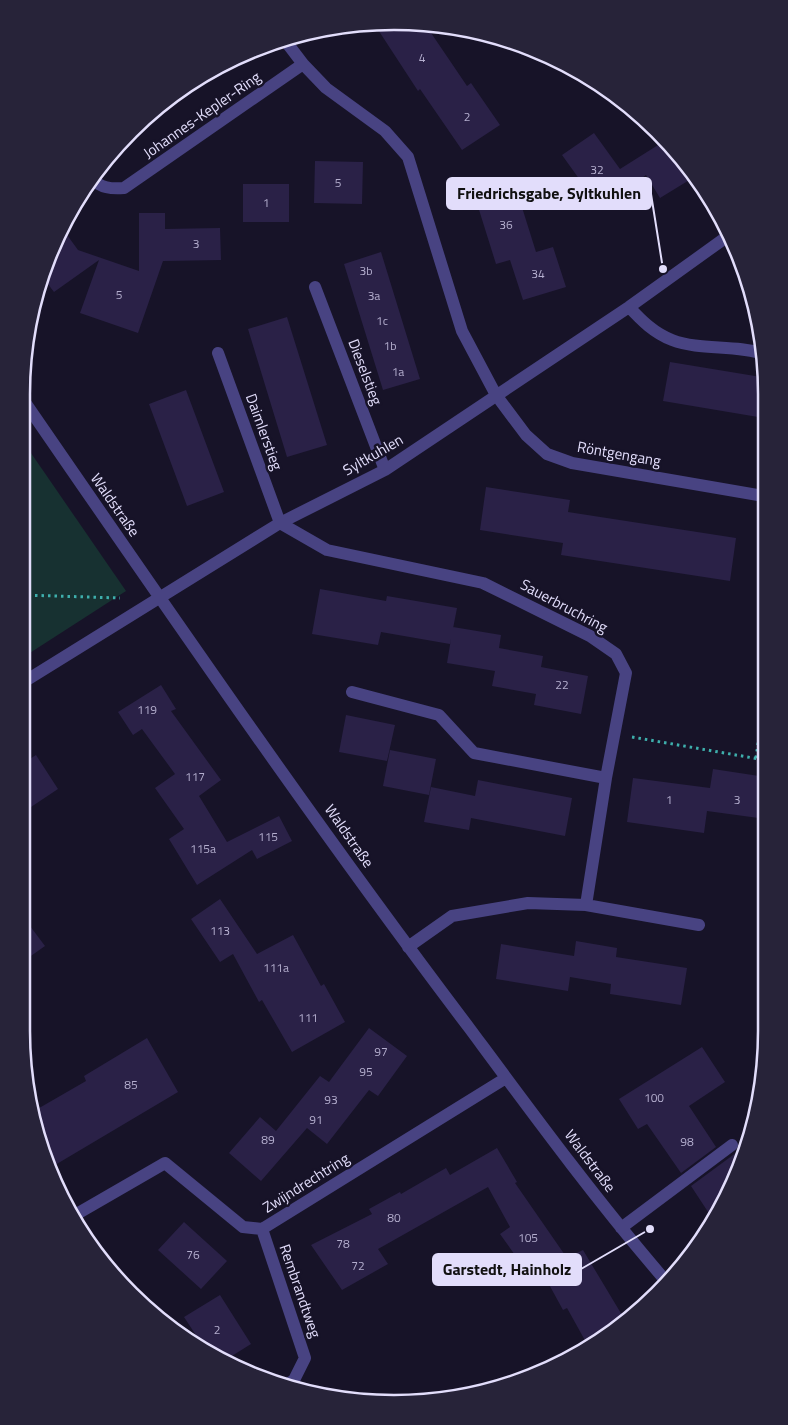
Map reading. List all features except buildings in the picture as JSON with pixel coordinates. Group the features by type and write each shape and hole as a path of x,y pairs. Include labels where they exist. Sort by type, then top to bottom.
{"street":[{"name":"Röntgengang","path":"289,45 303,64 326,88 385,131 408,157 462,331 496,395 526,435 547,454 572,462 758,495"},
{"name":"Johannes-Kepler-Ring","path":"97,183 111,189 124,188 303,64"},
{"name":"Syltkuhlen","path":"30,679 280,523 385,470 629,307 723,240"},
{"name":"Dieselstieg","path":"315,286 385,470"},
{"path":"629,307 647,326 674,340 756,352"},
{"name":"Daimlerstieg","path":"218,353 280,523"},
{"name":"Waldstraße","path":"30,410 160,598 408,947 621,1228 662,1277"},
{"name":"Sauerbruchring","path":"280,523 327,550 484,583 590,636 616,654 626,673 606,778 586,905"},
{"path":"352,692 439,715 474,753 606,778"},
{"path":"408,947 452,916 528,903 586,905 700,925"},
{"name":"Zwijndrechtring","path":"78,1212 164,1163 243,1227 262,1229 506,1078"},
{"path":"621,1228 732,1146"},
{"name":"Rembrandtweg","path":"262,1229 306,1358 293,1381"}],"path":[{"path":"30,595 121,598"},
{"path":"614,733 756,758 758,744"}],"green space":[{"path":"30,452 126,591 30,653"}],"place":[{"name":"Friedrichsgabe, Syltkuhlen","path":"663,269"},
{"name":"Garstedt, Hainholz","path":"650,1229"}]}
